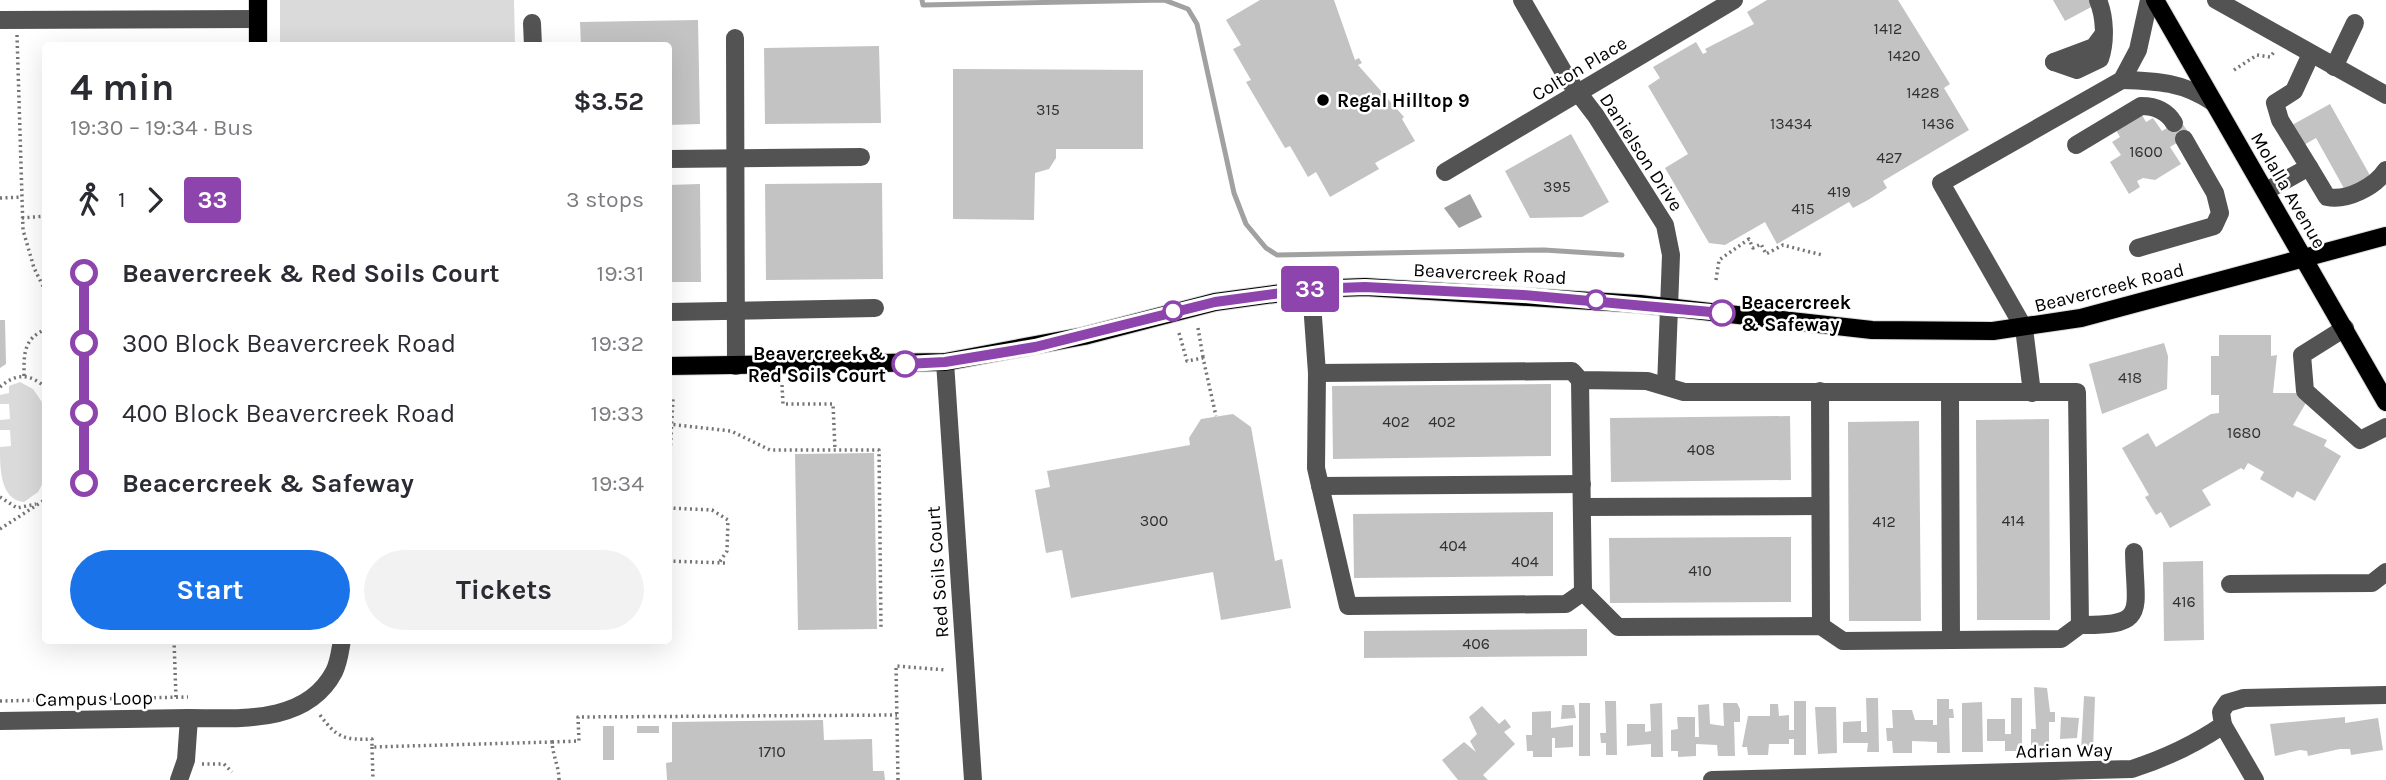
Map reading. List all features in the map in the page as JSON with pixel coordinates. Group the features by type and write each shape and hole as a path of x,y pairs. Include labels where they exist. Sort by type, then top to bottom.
{"main road":[{"path":"258,0 258,42"},
{"name":"Molalla Avenue","path":"2155,0 2386,402"},
{"name":"Beavercreek Road","path":"672,366 945,362 1084,336 1215,302 1311,289 1420,289 1670,306 1871,330 1957,333 2024,328 2081,318 2386,236"}],"street":[{"name":"Danielson Drive","path":"1521,0 1578,93 1665,225 1671,256 1666,386"},
{"name":"Colton Place","path":"1445,172 1734,0"},
{"path":"2054,62 2094,47 2103,35 2103,15 2098,0"},
{"path":"2032,393 2024,328 1941,183 2122,79 2138,50 2149,0"},
{"path":"2216,0 2283,40 2386,95"},
{"path":"0,20 258,19"},
{"path":"532,23 533,42"},
{"path":"2334,67 2356,23"},
{"path":"735,38 736,366"},
{"path":"2311,54 2294,91 2275,103 2280,120 2327,197 2333,198 2364,189 2386,170"},
{"path":"2122,79 2173,82 2198,91 2214,103"},
{"path":"2076,145 2141,106 2153,106 2170,116 2215,193 2220,213 2214,226 2138,248"},
{"path":"672,159 861,157"},
{"path":"2266,191 2309,167"},
{"path":"1311,289 1317,373 1317,468 1348,606 1566,604 1583,592"},
{"path":"672,312 875,308"},
{"path":"2344,328 2302,355 2305,391 2360,440 2386,427"},
{"name":"Red Soils Court","path":"945,362 973,780"},
{"path":"1317,373 1572,371 1580,380 1583,592 1618,627 1821,626 1843,641 2061,639 2080,625 2116,626 2128,621 2135,610 2134,552"},
{"path":"1580,380 1647,381 1684,392 2077,392 2080,625"},
{"path":"1820,391 1821,626"},
{"path":"1950,393 1951,640"},
{"path":"1320,486 1582,484"},
{"path":"1582,507 1820,506"},
{"path":"2230,584 2372,583 2386,572"},
{"name":"Campus Loop","path":"0,721 267,716 298,705 322,688 333,674 340,644"},
{"name":"Adrian Way","path":"1712,780 1975,776 2132,769 2174,755 2223,725 2221,712 2227,703 2244,698 2386,695"},
{"path":"179,780 186,760 189,718"},
{"path":"2223,725 2255,780"}],"path":[{"path":"17,32 22,218 29,253 42,283"},
{"path":"2234,70 2257,55 2270,57 2283,40"},
{"path":"0,198 22,197"},
{"path":"22,218 42,216"},
{"path":"1716,280 1719,260 1749,239 1753,248 1761,244 1766,254 1783,245 1822,255"},
{"path":"1198,328 1216,416"},
{"path":"24,376 26,345 31,337 42,331"},
{"path":"1179,333 1187,362 1203,358"},
{"path":"0,387 9,379 24,376 42,385"},
{"path":"782,385 783,404 833,404 835,450"},
{"path":"672,424 731,431 771,450 879,450 881,628"},
{"path":"0,497 16,508 42,501"},
{"path":"0,529 42,501"},
{"path":"672,508 712,510 728,520 727,551 719,563"},
{"path":"672,561 726,563"},
{"path":"174,644 176,698"},
{"path":"898,780 896,666 946,670"},
{"path":"0,701 188,697"},
{"path":"320,715 331,730 348,740 372,739 373,780"},
{"path":"372,747 579,741 578,717 897,715"},
{"path":"552,742 559,780"},
{"path":"202,764 224,764 232,772"}],"shaded area":[{"path":"280,0 514,0 515,42 280,42"},
{"path":"1470,194 1482,217 1459,228 1444,208"},
{"path":"20,382 33,389 42,402 42,485 38,492 24,502 10,496 1,473 0,447 11,446 10,430 0,430 0,420 10,419 9,404 0,404 0,395 9,393 9,386"}],"building":[{"name":"Regal Hilltop 9","path":"1260,0 1334,0 1355,60 1359,58 1362,63 1358,65 1404,117 1402,119 1415,141 1375,163 1379,169 1330,197 1316,172 1308,177 1290,146 1285,148 1246,82 1251,80 1233,49 1241,45 1226,20"},
{"path":"1767,0 1898,0 1950,84 1944,88 1969,130 1883,181 1887,188 1868,200 1853,208 1849,202 1777,244 1765,222 1725,245 1709,243 1665,168 1688,154 1648,86 1660,78 1653,67 1696,42 1703,54 1707,52 1705,49 1754,24 1747,12"},
{"path":"2053,0 2092,0 2095,5 2065,21"},
{"path":"698,20 700,124 672,125 672,42 581,42 580,22"},
{"path":"879,46 881,123 765,124 764,48"},
{"path":"953,69 1143,70 1143,149 1056,149 1056,158 1049,169 1035,173 1034,220 953,219"},
{"path":"2330,104 2372,179 2346,192 2316,138 2304,145 2292,125"},
{"path":"2142,115 2146,122 2153,118 2162,131 2180,120 2190,135 2170,147 2181,164 2155,180 2143,178 2137,181 2140,187 2129,194 2110,162 2121,155 2112,142 2120,137 2116,130"},
{"path":"1571,134 1609,202 1582,217 1530,218 1505,171"},
{"path":"882,183 883,279 766,280 765,184"},
{"path":"700,184 701,282 672,282 672,185"},
{"path":"0,320 5,320 6,364 0,368"},
{"path":"2219,335 2271,335 2271,356 2277,355 2273,393 2302,393 2307,401 2293,425 2327,440 2324,446 2341,456 2315,501 2297,491 2293,498 2260,479 2264,472 2248,463 2244,470 2241,468 2202,490 2211,505 2170,528 2161,512 2156,515 2145,497 2149,495 2122,448 2148,433 2156,447 2211,414 2219,413 2219,395 2211,395 2211,356 2219,356"},
{"path":"2164,343 2168,356 2167,389 2102,414 2089,364"},
{"path":"1551,384 1551,456 1333,459 1332,386"},
{"path":"1233,414 1251,427 1275,561 1282,559 1291,608 1221,620 1213,572 1071,598 1062,550 1046,553 1035,490 1050,487 1047,471 1190,445 1189,438 1201,419"},
{"path":"1790,416 1791,480 1611,482 1610,418"},
{"path":"2049,419 2050,620 1977,620 1976,420"},
{"path":"1919,421 1921,621 1849,621 1848,422"},
{"path":"874,453 877,629 798,630 795,454"},
{"path":"1553,512 1553,576 1354,578 1353,514"},
{"path":"1791,537 1791,602 1610,603 1609,538"},
{"path":"2203,561 2204,640 2164,641 2163,562"},
{"path":"1587,629 1587,656 1364,658 1364,631"},
{"path":"2034,687 2047,688 2050,712 2055,712 2055,722 2049,722 2049,752 2036,751 2036,745 2031,745 2031,729 2036,729"},
{"path":"2084,696 2095,697 2093,750 2081,750"},
{"path":"1866,698 1878,698 1879,752 1867,752 1868,743 1843,743 1843,722 1861,721 1861,732 1867,732"},
{"path":"2011,698 2022,698 2022,751 2005,751 2005,741 1987,741 1987,719 2005,719 2005,734 2011,734"},
{"path":"1937,699 1949,699 1949,709 1953,709 1954,718 1949,718 1950,753 1937,753 1937,742 1912,741 1912,753 1893,753 1892,741 1887,741 1886,728 1893,728 1892,710 1912,710 1915,720 1933,720 1933,725 1937,725"},
{"path":"1605,701 1616,701 1617,755 1606,755 1606,743 1601,743 1600,733 1606,733"},
{"path":"1794,701 1806,701 1806,755 1794,755 1794,739 1789,739 1789,744 1769,744 1768,755 1748,755 1747,747 1742,747 1748,716 1770,716 1770,704 1778,704 1779,716 1789,715 1789,730 1794,730"},
{"path":"1982,702 1983,752 1962,752 1962,703"},
{"path":"1579,703 1590,703 1590,756 1579,756"},
{"path":"1662,703 1663,757 1651,757 1651,744 1627,746 1627,724 1645,724 1645,732 1651,731 1650,704"},
{"path":"1723,703 1737,703 1740,709 1740,722 1734,722 1735,756 1718,756 1717,745 1696,744 1696,756 1678,757 1678,751 1671,751 1671,730 1678,729 1677,717 1695,717 1695,737 1699,737 1698,705 1709,704 1710,724 1724,726"},
{"path":"1562,705 1574,705 1576,718 1561,719"},
{"path":"1482,706 1499,724 1505,719 1511,727 1504,732 1515,744 1483,775 1488,780 1458,780 1442,760 1464,742 1476,752 1470,741 1477,734 1469,717"},
{"path":"1815,707 1836,707 1837,753 1818,754"},
{"path":"1551,711 1551,728 1573,725 1573,747 1555,748 1555,738 1552,738 1552,757 1533,757 1533,751 1527,751 1526,735 1532,735 1532,712"},
{"path":"2061,717 2079,718 2077,738 2060,739"},
{"path":"2345,717 2345,723 2378,718 2383,750 2351,755 2350,749 2340,749 2308,756 2307,751 2300,750 2275,756 2270,724"},
{"path":"823,720 824,740 872,739 873,771 884,771 885,780 667,780 666,763 672,762 672,722"},
{"path":"603,726 614,726 614,760 603,760"},
{"path":"637,726 659,726 659,733 637,733"}],"waterway":[{"path":"922,0 923,5 1164,0 1188,9 1197,24 1234,193 1246,224 1266,248 1277,255 1544,250 1622,255"}],"bus line":[{"name":"33","path":"905,364 945,362 1035,347 1215,302 1311,289 1365,287 1523,295 1670,306 1722,313"}],"place":[{"name":"Regal Hilltop 9","path":"1323,100"},
{"name":"Beacercreek & Safeway","path":"1722,313"},
{"name":"Beavercreek & Red Soils Court","path":"905,364"}]}
